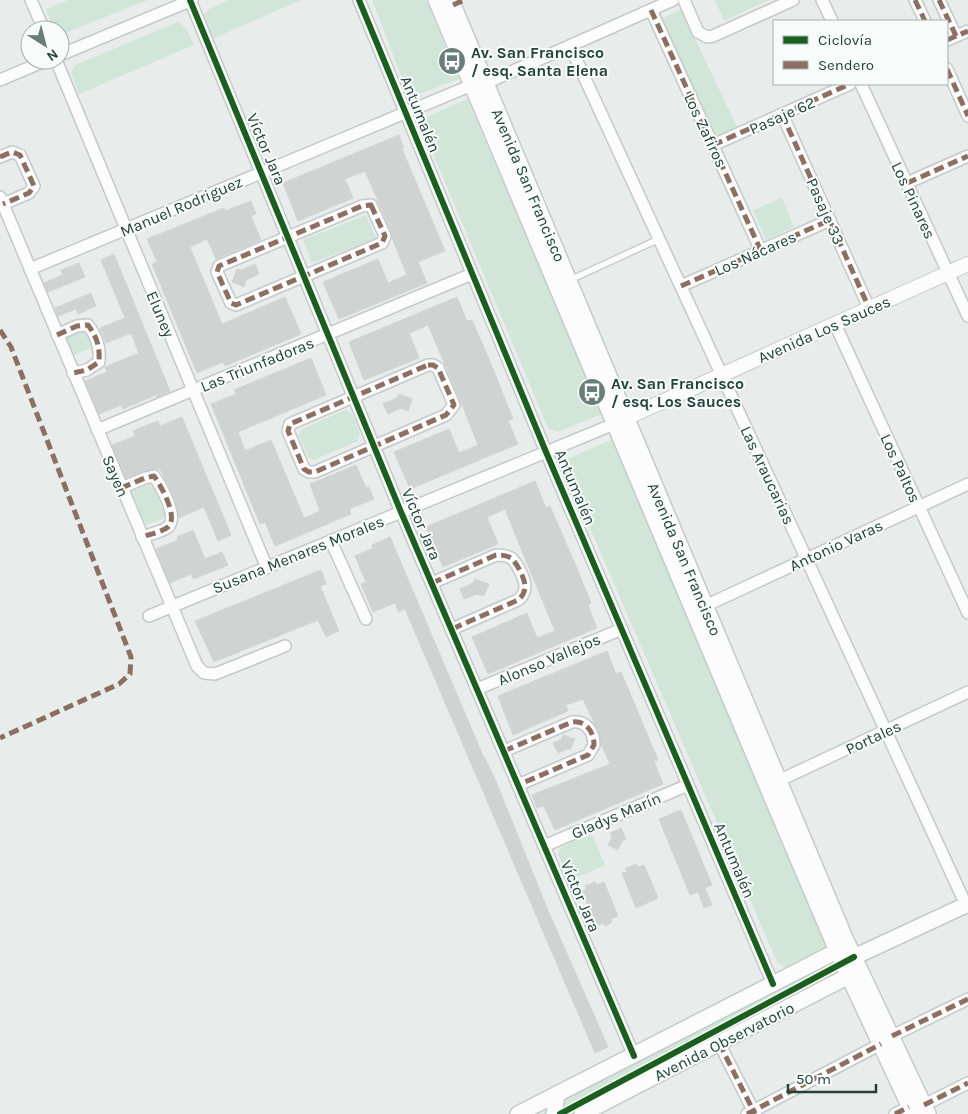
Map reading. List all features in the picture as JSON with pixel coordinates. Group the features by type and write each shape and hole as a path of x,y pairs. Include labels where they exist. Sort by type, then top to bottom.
{"main road":[{"name":"Avenida San Francisco","path":"436,0 479,84 568,280 620,421 705,606 854,957 886,1040 919,1110"},
{"name":"Avenida San Francisco","path":"456,2 479,84 620,421 837,951 849,976 886,1040"},
{"path":"837,951 854,957 967,904"},
{"name":"Avenida Observatorio","path":"518,1114 837,951"},
{"path":"849,976 854,957"},
{"name":"Avenida Observatorio","path":"582,1114 849,976"},
{"path":"554,1114 557,1094"}],"street":[{"path":"31,0 40,20"},
{"path":"70,51 190,0"},
{"name":"Víctor Jara","path":"190,0 401,512 634,1056"},
{"name":"Antumalén","path":"359,0 546,452 773,984"},
{"name":"Manuel Rodriguez","path":"30,268 479,84 673,0"},
{"path":"684,0 698,32 704,36 713,36 793,0"},
{"path":"822,0 832,20"},
{"path":"915,0 925,20"},
{"path":"939,0 945,20"},
{"name":"Los Zafiros","path":"651,10 761,251"},
{"path":"951,38 968,31"},
{"name":"Las Araucarias","path":"570,46 885,731 967,904"},
{"path":"0,80 24,70"},
{"name":"Eluney","path":"60,70 267,568"},
{"path":"948,72 968,116"},
{"name":"Pasaje 62","path":"713,145 848,85"},
{"name":"Los Pinares","path":"861,85 968,316"},
{"name":"Pasaje 33","path":"782,114 869,308"},
{"path":"0,157 12,152 20,155 34,186 29,193 1,200"},
{"path":"907,184 968,156"},
{"name":"Sayen","path":"1,200 197,666 204,673 215,674 285,646"},
{"path":"371,205 385,236 382,243 305,277 236,306 231,303 217,272 219,266 362,206 371,205"},
{"name":"Los Nácares","path":"681,286 830,220"},
{"name":"Avenida Los Sauces","path":"620,421 968,264"},
{"name":"Las Triunfadoras","path":"97,430 472,274"},
{"name":"Los Paltos","path":"835,324 968,613"},
{"path":"57,335 77,326 88,325 96,336 100,350 100,362 87,370 73,373"},
{"path":"428,365 438,368 454,405 446,414 375,446 315,472 309,472 304,469 288,431 290,424 297,420 354,398 428,365"},
{"name":"Susana Menares Morales","path":"149,616 620,421"},
{"path":"121,488 154,476 173,515 172,522 167,528 142,538"},
{"name":"Antonio Varas","path":"705,606 968,484"},
{"path":"331,541 366,619"},
{"path":"432,583 496,555 512,558 516,562 525,584 524,593 518,600 452,629"},
{"name":"Alonso Vallejos","path":"477,689 622,629"},
{"name":"Portales","path":"778,781 968,692"},
{"path":"504,751 572,722 581,722 589,729 594,745 588,755 518,785"},
{"name":"Gladys Marín","path":"544,846 688,785"},
{"path":"719,1043 752,1113 886,1040 968,999"},
{"path":"895,1114 919,1110 968,1084"}],"lane":[{"path":"568,280 659,239"}],"green space":[{"path":"68,0 148,0 70,31 70,20 50,20 46,9"},
{"path":"229,0 301,0 212,39 203,18 209,9"},
{"path":"372,0 426,0 459,79 414,96 408,94"},
{"path":"715,0 769,0 724,21"},
{"path":"681,9 737,127 714,137 660,19"},
{"path":"178,22 186,28 194,45 79,94 71,73 75,65"},
{"path":"467,99 602,414 557,432 548,428 421,125 424,118"},
{"path":"782,198 794,227 766,240 753,210"},
{"path":"366,215 376,238 312,263 303,240"},
{"path":"84,323 93,347 71,356 61,333"},
{"path":"345,410 352,414 360,433 358,441 314,460 308,457 299,436 302,429"},
{"path":"611,440 616,444 826,947 785,967 777,962 565,470 567,459"},
{"path":"148,485 154,488 164,513 164,518 146,525 131,492"},
{"path":"592,834 605,865 569,881 558,854 562,847"},
{"path":"829,966 837,976 572,1114 541,1114 710,1020"}],"building":[{"path":"399,135 404,148 402,149 445,251 418,262 427,283 339,319 323,282 378,259 388,283 407,275 392,238 392,233 365,171 345,179 353,198 298,221 283,183"},
{"path":"251,201 256,214 251,216 261,240 216,259 207,239 190,247 222,324 285,297 301,334 225,366 223,362 197,373 152,264 157,262 147,239 224,208 225,211"},
{"path":"114,254 170,391 123,409 121,405 99,414 85,381 107,372 105,367 139,353 131,333 106,343 100,328 125,318 101,260"},
{"path":"79,263 85,277 48,292 44,283 63,275 61,270"},
{"path":"255,264 259,274 246,280 244,287 232,282 237,269 241,270"},
{"path":"91,293 96,306 78,314 76,309 58,316 55,308"},
{"path":"457,297 467,321 472,320 491,364 513,419 508,421 518,444 410,489 394,452 449,429 459,453 478,445 461,402 428,325 409,333 419,358 364,380 349,342"},
{"path":"311,358 326,395 238,432 245,451 271,440 304,518 320,511 310,484 356,465 366,488 369,487 374,499 349,509 351,514 275,546 265,522 260,524 211,404 236,394 234,390"},
{"path":"399,394 412,399 408,411 401,408 388,414 383,404 397,398"},
{"path":"182,417 231,535 218,541 204,507 179,518 175,499 160,469 143,471 126,478 112,445 135,436 133,431 145,426 158,421 160,426"},
{"path":"535,481 546,508 550,506 576,566 591,603 588,605 597,628 488,674 472,637 527,613 537,638 555,631 505,509 487,517 498,544 443,567 426,527"},
{"path":"193,530 205,559 222,552 228,565 194,579 191,574 170,583 156,549 178,540 177,537"},
{"path":"390,537 608,1047 595,1053 405,609 399,612 395,603 373,612 361,584 366,582 355,556 373,548 372,545"},
{"path":"321,570 326,584 320,586 339,631 326,637 318,620 214,662 195,621"},
{"path":"475,579 489,584 484,596 477,594 464,599 460,589 473,583"},
{"path":"607,651 616,674 621,672 630,693 658,760 654,761 663,784 555,830 544,806 537,808 532,795 610,764 601,744 599,733 583,699 566,705 568,711 513,735 498,696"},
{"path":"563,735 575,739 570,750 567,749 558,753 553,743 562,739"},
{"path":"681,810 712,885 705,888 712,905 704,908 698,892 690,895 659,819"},
{"path":"621,828 626,839 622,841 618,850 608,845 612,837 610,833"},
{"path":"636,864 638,867 644,865 658,898 636,908 622,873 627,872 626,868"},
{"path":"595,882 597,885 604,882 618,916 611,919 612,922 605,926 603,923 596,926 582,891 587,889 585,886"}],"marked path":[{"path":"453,5 464,0"},
{"path":"915,0 925,20"},
{"path":"939,0 956,36"},
{"path":"651,10 761,251"},
{"path":"948,40 968,31"},
{"path":"948,71 968,116"},
{"path":"713,145 848,85"},
{"path":"782,114 869,308"},
{"path":"0,157 12,152 20,155 34,186 29,193 3,204"},
{"path":"907,183 968,156"},
{"path":"371,205 385,236 382,243 236,305 231,303 217,272 219,266 362,206 371,205"},
{"path":"681,286 830,220"},
{"path":"57,335 77,326 88,325 96,338 99,362 87,370 73,373"},
{"path":"0,330 11,347 131,657 130,674 119,684 0,738"},
{"path":"428,365 438,368 454,405 446,415 315,472 309,472 304,469 288,431 290,424 428,365"},
{"path":"121,488 154,476 168,502 171,516 171,522 168,527 142,537"},
{"path":"432,583 496,555 511,558 522,575 525,588 518,600 452,629"},
{"path":"504,751 572,722 581,723 591,731 594,745 588,755 518,785"},
{"path":"892,1036 968,999"},
{"path":"719,1043 755,1114"},
{"path":"747,1114 881,1044"},
{"path":"924,1105 968,1083"},
{"path":"895,1114 909,1107"}],"cycle path":[{"path":"190,0 401,512 634,1056"},
{"path":"359,0 546,452 773,984"},
{"path":"560,1114 854,957"}],"place":[{"name":"Av. San Francisco / esq. Santa Elena","path":"452,61"},
{"name":"Av. San Francisco / esq. Los Sauces","path":"592,392"}]}
